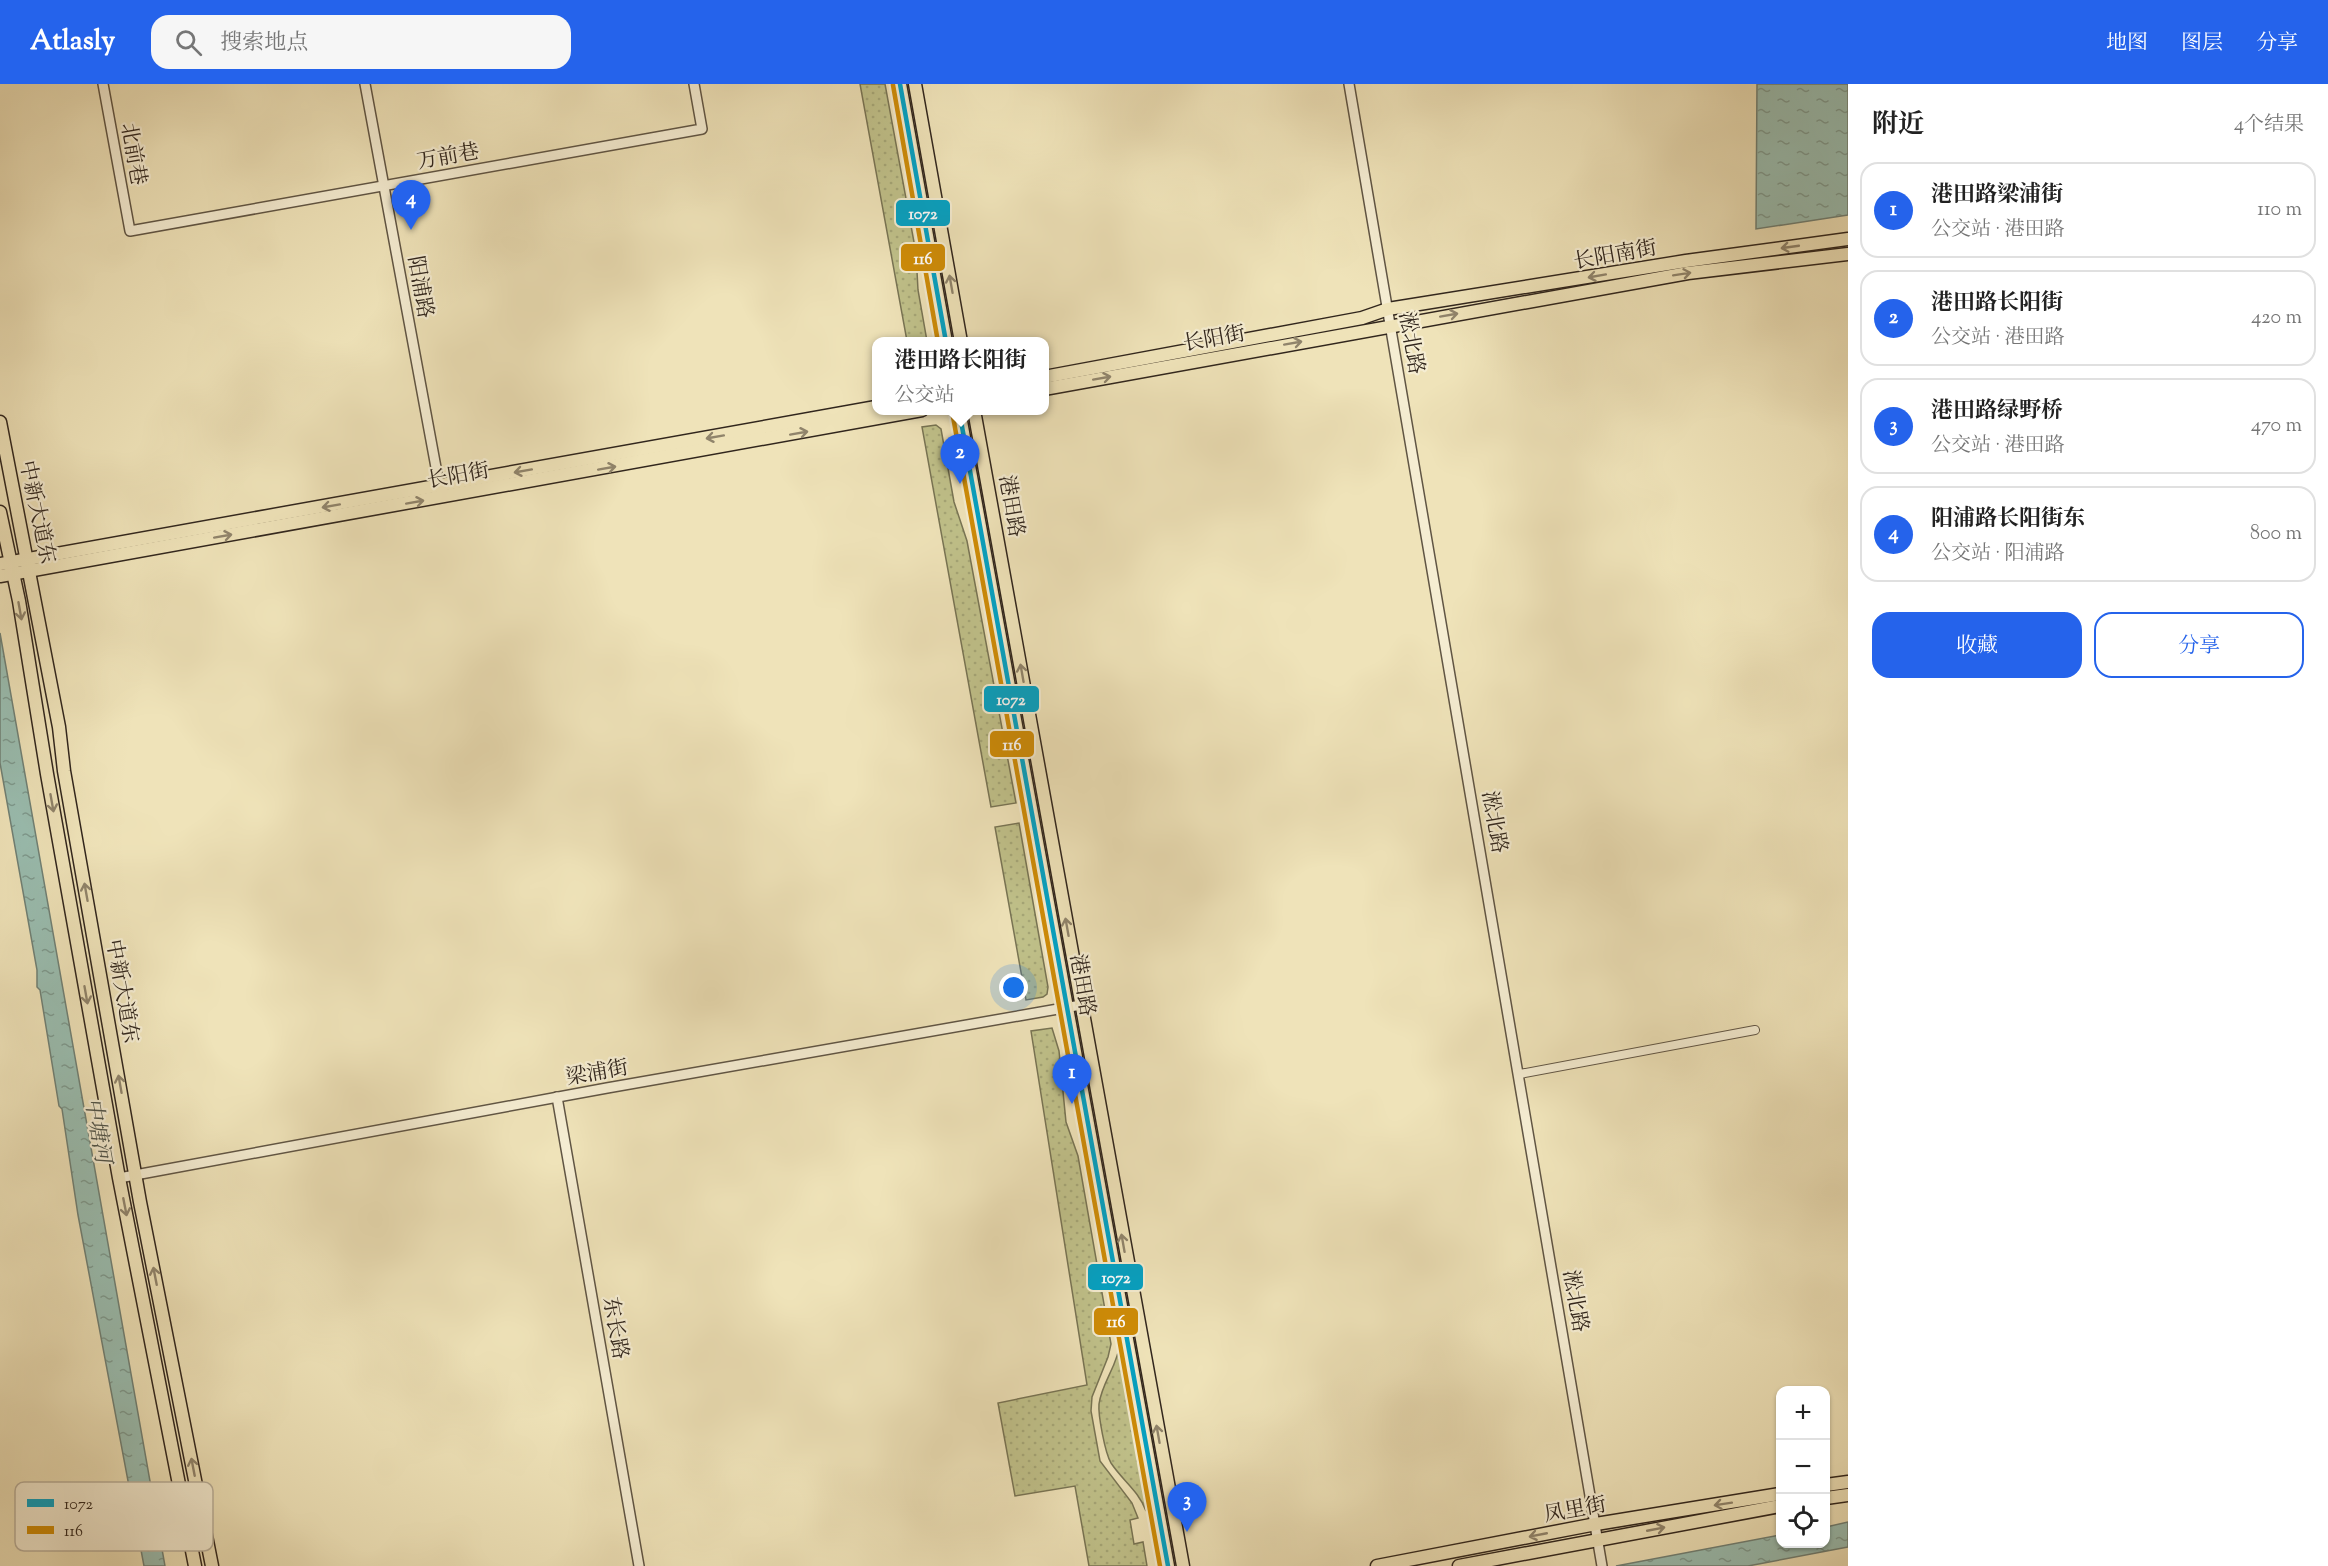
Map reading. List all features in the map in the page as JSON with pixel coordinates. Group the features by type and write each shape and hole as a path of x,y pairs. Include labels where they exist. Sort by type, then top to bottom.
{"main road":[{"path":"900,84 945,337"},
{"path":"915,84 960,337"},
{"name":"长阳南街","path":"1388,309 1686,261 1848,239"},
{"name":"长阳南街","path":"1391,325 1688,273 1848,254"},
{"name":"长阳街","path":"1049,376 1362,318 1388,309"},
{"name":"长阳街","path":"1049,388 1391,325"},
{"name":"长阳街","path":"440,492 872,408"},
{"name":"长阳街","path":"6,569 440,492 898,415"},
{"name":"港田路","path":"960,415 1168,1566"},
{"name":"港田路","path":"975,415 1183,1566"},
{"name":"中新大道东","path":"0,422 28,565 136,1175 196,1482"},
{"name":"中新大道东","path":"0,512 6,569 119,1178 179,1482"},
{"path":"1830,1484 1848,1482"},
{"name":"凤里街","path":"1377,1566 1596,1524 1776,1495"},
{"path":"1830,1497 1848,1495"},
{"name":"凤里街","path":"1459,1566 1776,1507"},
{"name":"中新大道东","path":"192,1551 195,1566"},
{"name":"中新大道东","path":"209,1551 212,1566"}],"street":[{"name":"北前巷","path":"103,84 130,231"},
{"name":"阳浦路","path":"365,84 440,492"},
{"name":"万前巷","path":"130,231 702,129 694,84"},
{"name":"淞北路","path":"1349,84 1520,1074 1602,1566"},
{"name":"梁浦街","path":"119,1178 557,1097 1082,1005"},
{"path":"1520,1074 1755,1030"},
{"name":"东长路","path":"557,1097 639,1566"}],"green space":[{"path":"860,84 885,84 916,253 918,290 926,337 906,337"},
{"path":"936,425 941,429 954,502 967,541 1016,803 991,807 922,427"},
{"path":"1019,823 1048,987 1047,994 1043,997 1026,1000 995,827"},
{"path":"1052,1028 1059,1051 1066,1122 1078,1156 1111,1344 1092,1397 1091,1411 1100,1461 1132,1503 1138,1518 1130,1520 1134,1544 1143,1542 1147,1566 1089,1566 1075,1486 1015,1496 998,1403 1087,1385 1031,1031"},
{"path":"1120,1343 1139,1445 1146,1511 1139,1497 1111,1463 1101,1425 1099,1404"}],"water":[{"path":"1757,84 1848,84 1848,215 1756,229"},
{"path":"0,633 150,1482 128,1482 78,1215 62,1109 59,1106 40,990 37,987 37,970 0,763"},
{"path":"1848,1522 1848,1547 1748,1566 1616,1566 1776,1536 1776,1548 1830,1548 1830,1526"},
{"path":"141,1551 162,1551 165,1566 144,1566"}],"transit line":[{"name":"1072","path":"900,84 945,337"},
{"name":"116","path":"893,85 937,337"},
{"name":"116","path":"953,415 1160,1566"},
{"name":"1072","path":"960,415 1168,1566"}],"place":[{"name":"阳浦路长阳街东","path":"411,230"},
{"name":"港田路长阳街","path":"960,484"},
{"name":"港田路梁浦街","path":"1072,1104"},
{"name":"港田路绿野桥","path":"1187,1532"}],"water label":[{"name":"中塘河","path":"99,1130"}]}
